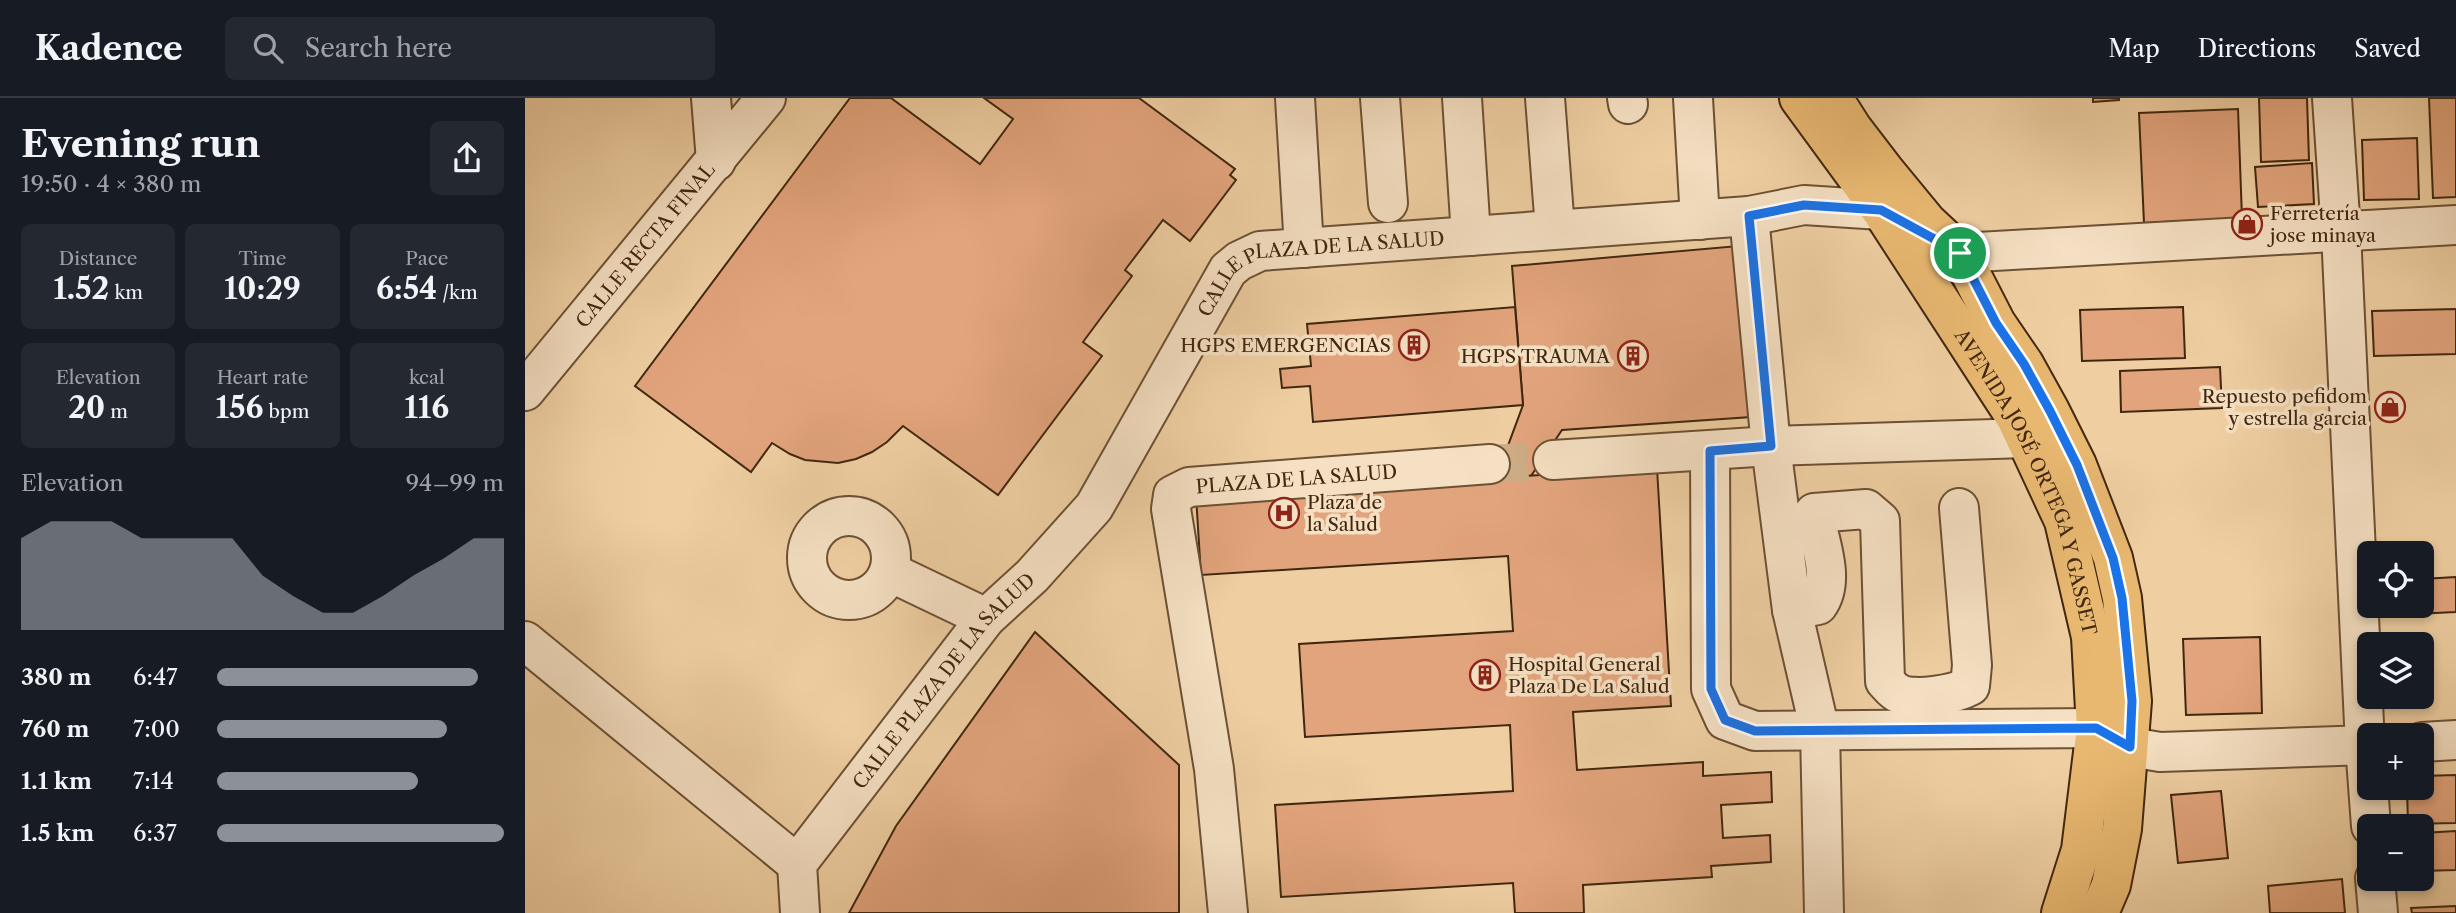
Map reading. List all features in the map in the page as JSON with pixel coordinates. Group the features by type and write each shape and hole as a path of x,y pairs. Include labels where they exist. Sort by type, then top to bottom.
{"main road":[{"name":"AVENIDA JOSÉ ORTEGA Y GASSET","path":"1799,98 1881,210 2016,418 2064,521 2091,637 2096,728 2081,850 2061,913"},
{"name":"AVENIDA JOSÉ ORTEGA Y GASSET","path":"1833,98 1885,171 1927,222 1960,253 1996,323 2024,364 2050,411 2081,476 2113,558 2122,598 2132,701 2120,841 2111,886 2099,913"}],"street":[{"path":"711,98 716,160"},
{"name":"CALLE RECTA FINAL","path":"525,391 539,357 716,160 766,98"},
{"path":"1295,98 1304,248"},
{"path":"1380,98 1388,203"},
{"path":"1462,98 1471,236"},
{"path":"1545,98 1556,229"},
{"path":"1693,98 1700,220"},
{"path":"2332,98 2366,723"},
{"name":"CALLE PLAZA DE LA SALUD","path":"797,864 986,618 1033,576 1094,507 1228,271 1239,261 1260,251 1749,216 1804,205 1881,210"},
{"path":"1881,210 1960,253 2456,225"},
{"path":"1749,216 1771,446 1792,610 1820,731 1824,913"},
{"path":"1553,460 1771,446 2026,438"},
{"path":"1710,451 1711,689 1725,720 1755,731 2096,728 2130,747 2160,752 2357,745"},
{"name":"PLAZA DE LA SALUD","path":"1228,913 1215,769 1171,509 1173,495 1189,487 1490,464"},
{"path":"1792,610 1818,605 1825,596 1827,578 1814,513 1866,509 1880,521 1885,681 1896,693 1912,697 1959,692 1970,686 1972,664 1959,508"},
{"path":"890,572 986,618"},
{"path":"525,641 797,864 800,913"},
{"path":"2434,741 2456,740"},
{"path":"2376,891 2378,913"}],"building":[{"path":"850,98 891,98 980,164 1013,119 984,98 1139,98 1235,169 1230,175 1236,180 1190,241 1163,220 1125,270 1132,276 1083,342 1102,356 998,495 903,426 872,452 838,463 805,460 772,443 751,472 635,386"},
{"path":"2093,98 2119,98 2119,100 2093,102"},
{"path":"2259,98 2307,98 2309,160 2261,162"},
{"path":"2429,98 2456,98 2456,197 2433,198"},
{"path":"2238,109 2242,218 2144,223 2139,113"},
{"path":"2417,138 2419,199 2364,200 2362,140"},
{"path":"2312,163 2314,204 2258,207 2255,167"},
{"name":"HGPS TRAUMA","path":"1738,246 1751,417 1562,430 1531,476 1496,478 1523,405 1512,266"},
{"name":"HGPS EMERGENCIAS","path":"1515,307 1523,405 1313,422 1310,386 1282,388 1280,369 1311,366 1307,324"},
{"path":"2183,307 2185,358 2082,361 2080,310"},
{"path":"2456,309 2456,354 2374,356 2372,311"},
{"path":"2220,367 2222,408 2121,412 2120,371"},
{"name":"Hospital General Plaza De La Salud","path":"1657,468 1671,706 1573,712 1577,770 1703,762 1703,776 1771,772 1772,802 1721,805 1723,838 1770,835 1771,862 1711,866 1712,877 1583,885 1584,913 1515,913 1513,883 1281,897 1275,805 1513,791 1510,725 1305,737 1299,644 1513,631 1508,556 1201,575 1196,496"},
{"path":"2456,577 2456,612 2434,613 2434,578"},
{"path":"1035,632 1179,765 1179,913 849,913 896,826"},
{"path":"2260,637 2262,713 2186,715 2183,639"},
{"path":"2456,775 2456,823 2434,823 2434,814 2408,814 2407,800 2434,800 2434,776"},
{"path":"2221,791 2228,858 2178,863 2171,795"},
{"path":"2456,831 2456,870 2434,871 2434,832"},
{"path":"2342,879 2345,913 2270,913 2268,886"},
{"path":"2456,906 2456,913 2412,913 2411,908"}],"tunnel":[{"path":"1490,464 1553,460"}],"place":[{"name":"Ferretería jose minaya","path":"2247,224"},
{"name":"HGPS EMERGENCIAS","path":"1414,345"},
{"name":"HGPS TRAUMA","path":"1633,356"},
{"name":"Repuesto pefidom y estrella garcia","path":"2390,407"},
{"name":"Plaza de la Salud","path":"1284,513"},
{"name":"Hospital General Plaza De La Salud","path":"1485,675"}],"route":[{"path":"1804,205 1881,210 1960,253 1996,323 2024,364 2050,411 2077,465 2113,558 2122,598 2132,701 2130,747 2096,728 1755,731 1725,720 1711,689 1710,451 1771,446 1749,216 1804,205"}]}
